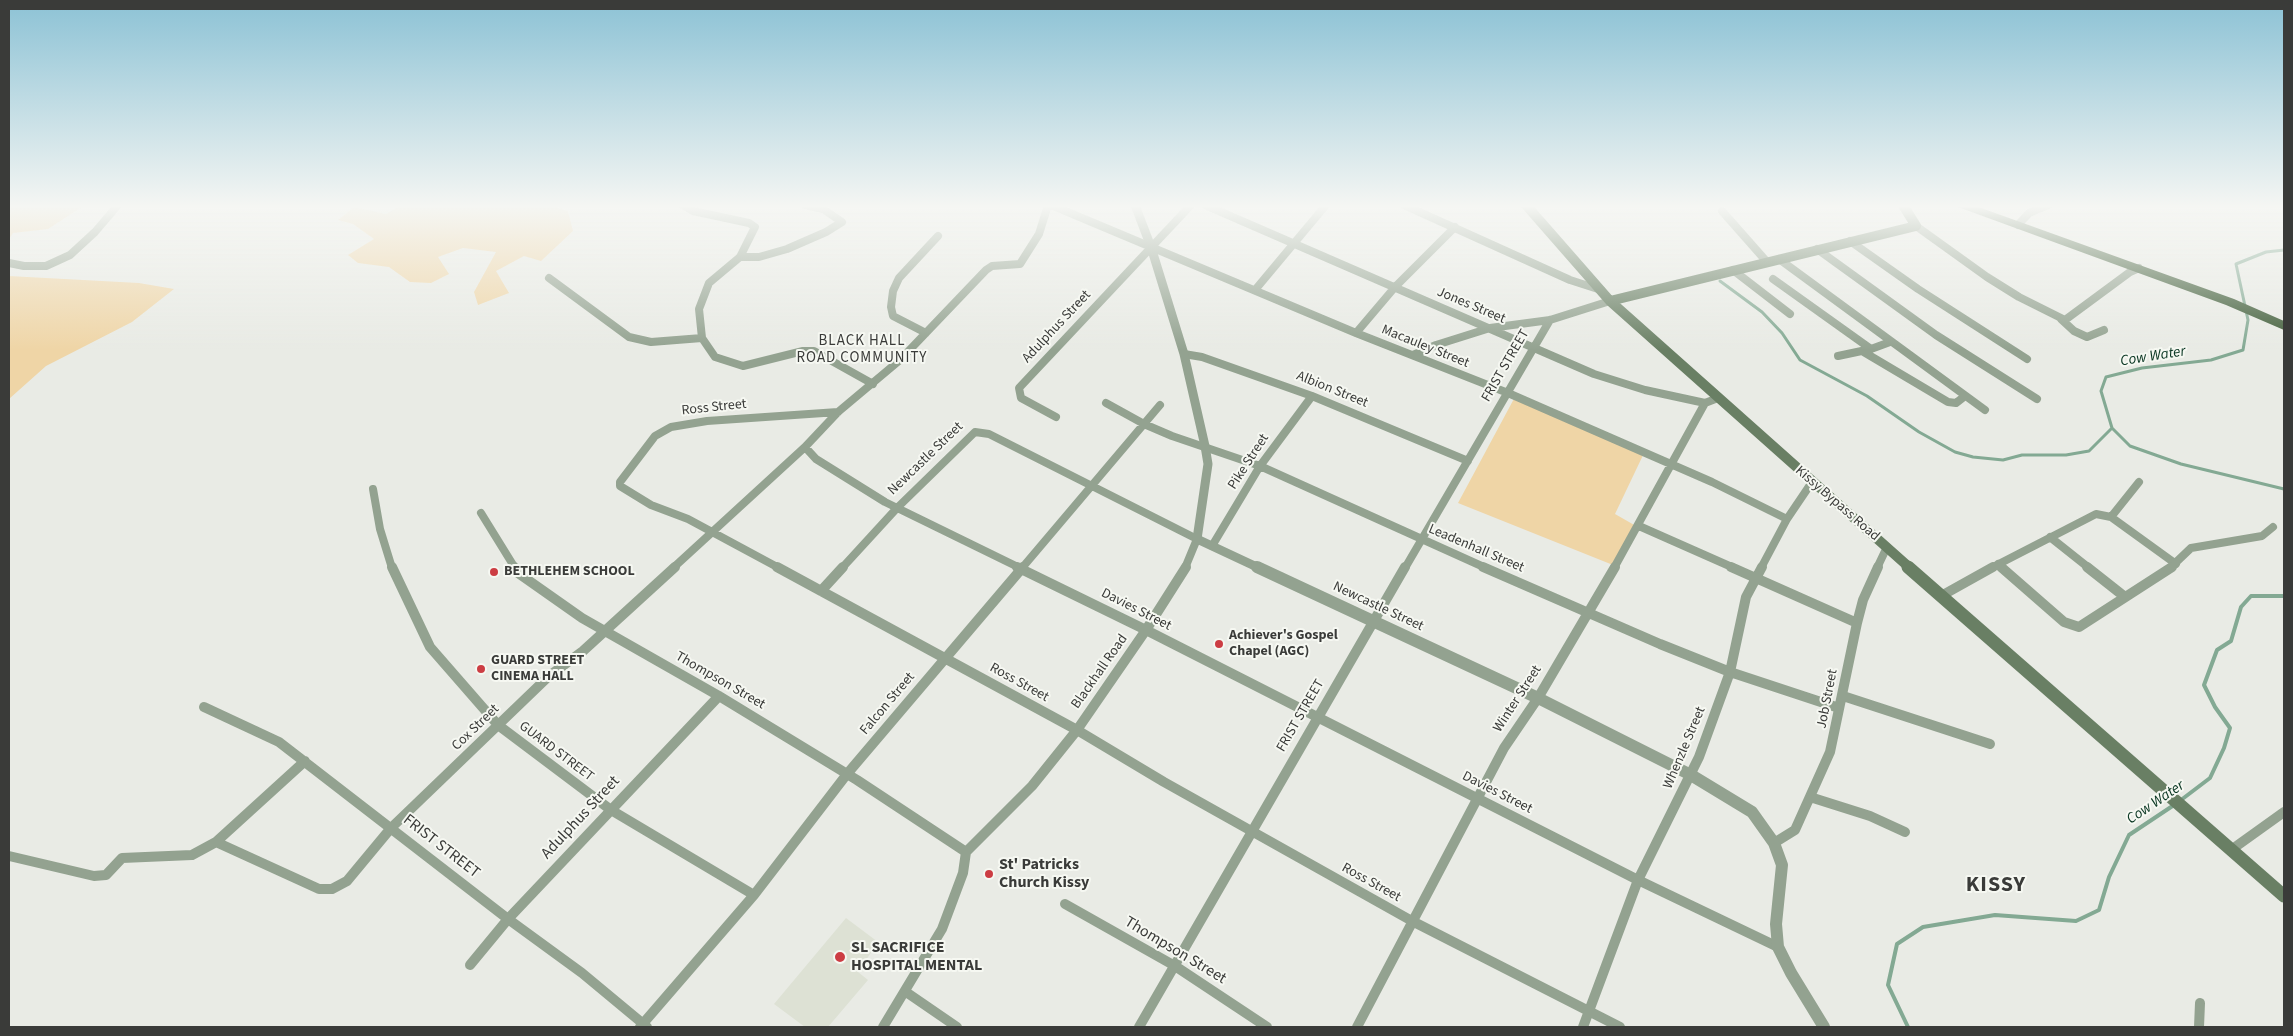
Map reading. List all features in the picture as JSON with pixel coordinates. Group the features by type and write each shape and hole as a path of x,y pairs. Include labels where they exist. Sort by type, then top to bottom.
{"highway":[{"path":"2100,253 2233,300"},
{"path":"2104,253 2233,300 2260,312 2284,326"},
{"path":"2260,312 2284,319"}],"main road":[{"name":"Kissy Bypass Road","path":"1568,253 1610,300 1718,398 2231,850"},
{"path":"1610,300 1800,253"},
{"path":"2231,850 2284,896"}],"street":[{"path":"9,264 46,266 58,262 72,253"},
{"path":"742,253 709,283 699,309 699,324 702,338 715,357 744,366 804,351 814,351 873,384"},
{"path":"740,257 759,257 772,253"},
{"path":"922,253 899,278 893,292 890,307 894,316 926,333"},
{"path":"805,447 838,412 873,384 926,333 986,270 992,266 1015,266 1024,259 1027,253"},
{"name":"Adulphus Street","path":"1056,417 1020,398 1019,388 1145,253"},
{"name":"Blackhall Road","path":"966,852 1032,786 1077,730 1146,630 1190,560 1197,539 1208,464 1184,354 1153,253"},
{"name":"Macauley Street","path":"1166,253 1356,333 1508,393 1673,465 1787,519"},
{"path":"1255,290 1286,253"},
{"name":"Jones Street","path":"1313,253 1611,380 1645,390 1705,403"},
{"path":"1356,333 1395,287 1429,253"},
{"path":"1512,253 1570,280 1600,290"},
{"path":"1759,253 1767,262"},
{"path":"1823,253 1936,335 2037,399"},
{"path":"1867,253 1918,289 2027,359"},
{"path":"1955,253 1987,276 2064,319 2074,331 2087,337 2104,330"},
{"path":"1778,259 1985,410"},
{"path":"2064,319 2130,272 2139,268"},
{"path":"1733,270 1790,314"},
{"path":"549,278 629,337 651,342 702,338"},
{"path":"1773,279 1871,349"},
{"path":"1413,355 1436,345 1490,328 1550,320 1610,300"},
{"name":"FRIST STREET","path":"1139,1027 1550,320"},
{"path":"1838,356 1862,352 1890,342"},
{"path":"1862,352 1948,402 1956,402 1965,396"},
{"name":"Albion Street","path":"1184,354 1202,357 1312,396 1468,461"},
{"name":"Pike Street","path":"1212,546 1260,466 1312,396"},
{"path":"1705,403 1718,398"},
{"name":"Leadenhall Street","path":"1106,403 1144,424 1172,436 1260,466 1422,541 1660,644 1730,672 1839,708"},
{"name":"Winter Street","path":"1357,1027 1476,798 1504,748 1538,698 1639,526 1705,403"},
{"name":"Falcon Street","path":"643,1026 754,896 847,774 1160,405"},
{"name":"Ross Street","path":"838,412 791,414 670,427 655,436 620,482 620,486 651,505 688,519 713,532 1077,730 1164,782 1412,921 1620,1027"},
{"name":"Newcastle Street","path":"821,590 897,508 975,432 989,434 1197,539 1538,698 1691,775 1752,812 1774,843 1782,865 1776,924 1778,947 1791,973 1824,1027"},
{"name":"Davies Street","path":"805,447 816,459 897,508 1146,630 1638,880 1778,947"},
{"name":"Cox Street","path":"216,842 320,889 326,890 347,881 391,828 549,676 583,651 805,447"},
{"name":"Whenzle Street","path":"1584,1027 1638,880 1691,775 1730,672 1743,606 1755,578 1787,519 1812,482"},
{"path":"2111,517 2139,482"},
{"name":"GUARD STREET","path":"374,489 380,529 396,576 430,647 498,725 611,810 754,896"},
{"name":"Thompson Street","path":"481,513 518,573 604,632 719,696 847,774 966,852"},
{"path":"1941,596 1998,564 2096,514 2111,517 2176,564"},
{"path":"1639,526 1857,623"},
{"path":"1998,564 2064,622 2079,627 2176,564 2191,548 2262,536 2273,527"},
{"path":"2050,537 2125,597"},
{"name":"Job Street","path":"1774,843 1795,830 1830,752 1863,600 1887,547"},
{"name":"Adulphus Street","path":"470,965 508,919 719,696"},
{"path":"1843,696 1990,744"},
{"name":"FRIST STREET","path":"204,707 279,742 508,919 582,973 643,1026"},
{"path":"9,856 84,876 103,876 122,858 192,855 216,842 304,761"},
{"path":"1810,797 1870,816 1905,832"},
{"path":"2231,850 2282,818"},
{"path":"883,1027 942,930 963,874 966,852"},
{"name":"Thompson Street","path":"1065,904 1175,966 1267,1027"},
{"path":"906,992 957,1027"},
{"path":"2199,1027 2200,1003"}],"shaded area":[{"path":"351,253 448,253 438,257 449,274 431,283 410,282 389,267 358,263 348,255"},
{"path":"495,253 549,253 541,261 524,256 496,271 509,293 478,305 474,292"},
{"path":"9,276 139,283 174,289 132,322 46,366 9,399"},
{"path":"1516,395 1645,451 1615,514 1636,526 1613,565 1458,503"},
{"name":"SL SACRIFICE HOSPITAL MENTAL","path":"846,918 878,942 858,972 868,980 828,1027 805,1027 774,1004"}],"waterway":[{"name":"Cow Water","path":"2112,428 2101,391 2106,377 2142,368 2211,360 2243,350 2248,320 2236,264 2263,253"},
{"path":"1720,281 1762,312 1782,333 1800,360 1867,396 1919,432 1955,452 1973,457 2003,460 2022,455 2066,455 2089,451 2112,428"},
{"name":"Cow Water","path":"2112,428 2130,446 2181,464 2284,489"},
{"name":"Cow Water","path":"2181,800 2210,778 2224,748 2230,728 2215,707 2204,685 2217,650 2231,641 2241,607 2251,596 2284,596"},
{"name":"Cow Water","path":"1908,1027 1888,985 1897,944 1923,927 1995,915 2076,921 2099,910 2109,877 2129,835 2174,805"}],"place":[{"name":"BETHLEHEM SCHOOL","path":"494,572"},
{"name":"Achiever's Gospel Chapel (AGC)","path":"1219,644"},
{"name":"GUARD STREET CINEMA HALL","path":"481,669"},
{"name":"St' Patricks Church Kissy","path":"989,874"},
{"name":"SL SACRIFICE HOSPITAL MENTAL","path":"840,957"}],"district":[{"name":"BLACK HALL ROAD COMMUNITY","path":"862,350"},
{"name":"KISSY","path":"1996,886"}]}
